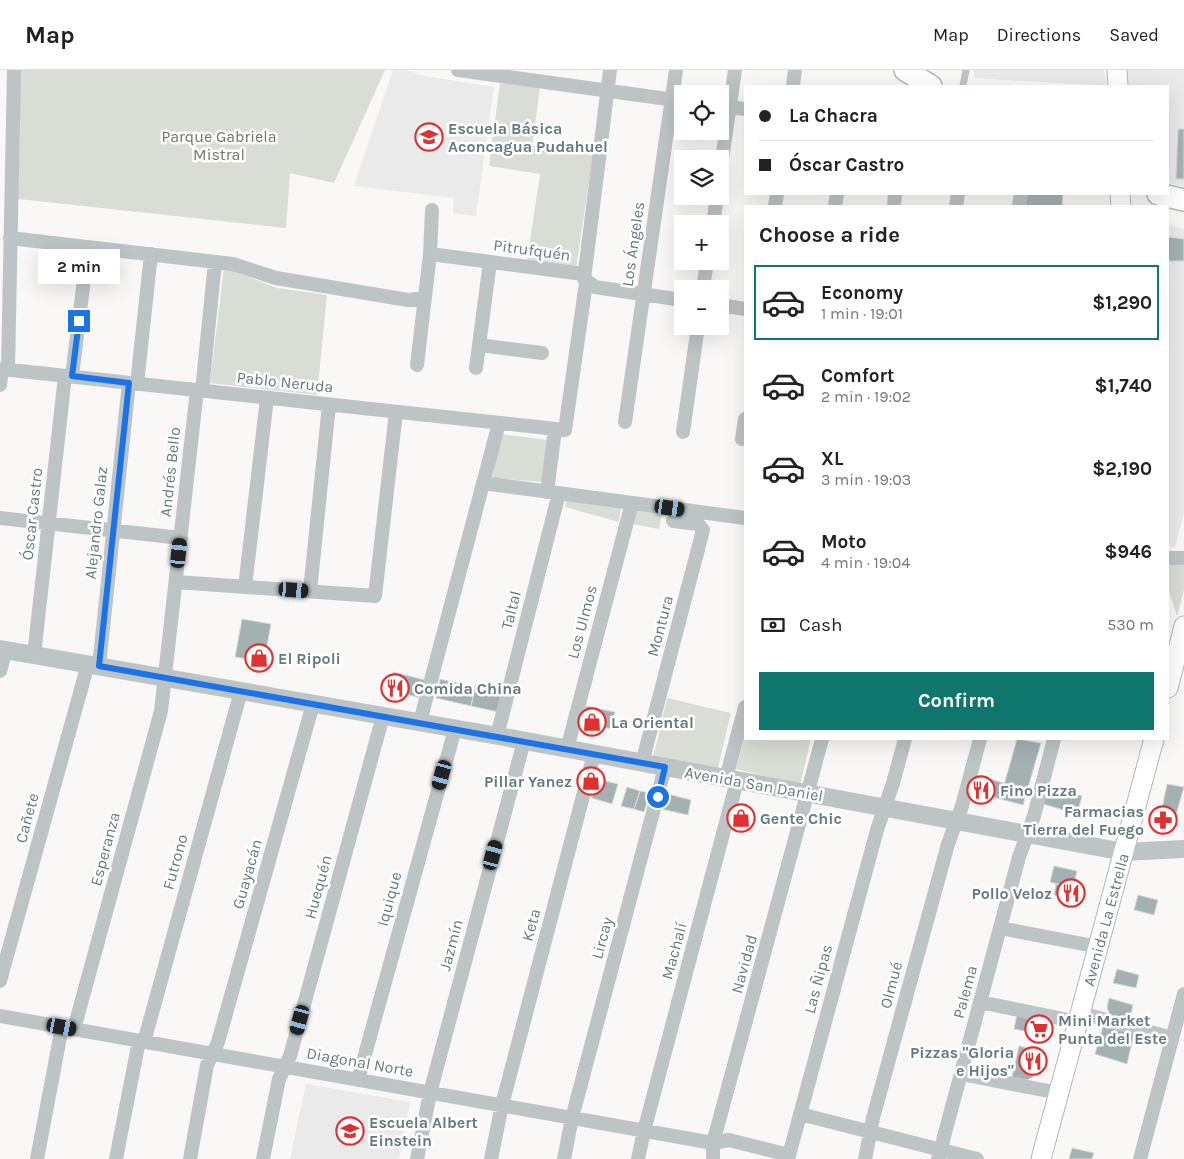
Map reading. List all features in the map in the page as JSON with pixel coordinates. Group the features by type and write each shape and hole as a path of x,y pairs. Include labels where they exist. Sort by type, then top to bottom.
{"main road":[{"path":"905,70 929,85"},
{"path":"1117,70 1118,85"},
{"path":"1162,195 1184,200"},
{"path":"1169,684 1184,626"},
{"path":"1169,638 1175,659"},
{"name":"Avenida La Estrella","path":"1041,1159 1154,740"}],"street":[{"path":"0,384 5,369 14,70"},
{"path":"458,70 548,76 607,90 674,100"},
{"name":"Taltal","path":"497,736 553,492 560,430 584,278 610,70"},
{"name":"Los Ángeles","path":"676,70 676,85"},
{"path":"729,92 735,70"},
{"path":"793,85 795,70"},
{"path":"729,107 744,109"},
{"name":"Los Ángeles","path":"625,422 644,294 674,118"},
{"path":"417,365 430,254 432,210"},
{"path":"10,238 233,264 276,278 408,300 424,298"},
{"name":"Óscar Castro","path":"34,655 68,376 88,247"},
{"name":"Alejandro Galaz","path":"93,665 151,254"},
{"name":"Pitrufquén","path":"430,254 584,278 595,288 674,299"},
{"name":"Andrés Bello","path":"166,678 215,262"},
{"path":"476,368 490,262"},
{"path":"729,306 744,309"},
{"path":"683,432 697,335"},
{"path":"479,345 542,353"},
{"name":"Pablo Neruda","path":"5,369 560,430"},
{"path":"245,587 267,398"},
{"path":"310,591 329,405"},
{"path":"176,582 375,596 396,412"},
{"path":"420,722 499,423"},
{"path":"742,440 744,426"},
{"path":"483,483 744,518"},
{"name":"Los Ulmos","path":"567,749 632,503"},
{"path":"0,518 181,538"},
{"name":"Montura","path":"642,763 703,530 698,524 673,521"},
{"path":"1169,558 1184,558"},
{"path":"0,671 3,650"},
{"name":"Avenida San Daniel","path":"3,650 455,728 1124,852 1184,849"},
{"name":"Cañete","path":"0,981 93,665"},
{"name":"Esperanza","path":"37,1159 68,1028 161,711 166,678"},
{"name":"Futrono","path":"116,1159 141,1041 240,691"},
{"name":"Guayacán","path":"190,1159 207,1065 218,1042 313,704"},
{"name":"Machalí","path":"638,1159 732,780 744,713"},
{"name":"Huequén","path":"263,1159 279,1079 290,1056 383,716"},
{"name":"Iquique","path":"358,1080 455,728"},
{"name":"Navidad","path":"713,1143 822,740"},
{"name":"Las Ñipas","path":"788,1157 877,830 905,740"},
{"name":"Olmué","path":"865,1159 948,844 957,821 980,740"},
{"name":"Palema","path":"940,1154 1018,857 1027,835 1054,740"},
{"name":"Jazmín","path":"417,1159 430,1093 524,741"},
{"name":"Keta","path":"491,1159 502,1106 594,754"},
{"name":"Lircay","path":"564,1159 572,1118 665,767"},
{"path":"1000,928 1099,947"},
{"path":"1140,1159 1172,1038 1181,1016 1184,994"},
{"path":"980,1002 1080,1018 1172,1038"},
{"name":"Diagonal Norte","path":"0,1016 713,1143 729,1140 788,1157"},
{"path":"961,1074 1059,1093"},
{"path":"800,1114 871,1132 940,1154 977,1159"},
{"path":"713,1143 713,1159"}],"lane":[{"path":"963,85 966,70"}],"shaded area":[{"name":"Escuela Básica Aconcagua Pudahuel","path":"393,70 405,70 424,76 494,87 476,216 453,213 454,198 354,186"},
{"path":"974,70 1104,70 1107,85 1090,85 974,78"},
{"path":"1127,70 1184,70 1184,187 1169,183 1169,85 1128,85"},
{"path":"1169,225 1184,229 1184,513 1175,547 1169,546"},
{"name":"Escuela Albert Einstein","path":"306,1084 410,1102 399,1159 290,1159"}],"green space":[{"name":"Parque Gabriela Mistral","path":"20,70 385,70 334,183 290,173 286,228 18,199"},
{"path":"500,83 540,88 532,146 593,155 576,268 527,261 540,174 489,166"},
{"path":"224,267 277,288 327,295 317,395 210,383"},
{"path":"499,434 548,440 543,482 493,478"},
{"path":"566,499 621,507 619,522 565,507"},
{"path":"635,508 662,513 659,529 632,524"},
{"path":"1169,562 1184,562 1184,590 1177,616 1169,591"},
{"path":"667,698 731,713 717,772 653,758"},
{"path":"744,738 744,740 811,740 800,785 736,769"}],"building":[{"path":"1178,129 1184,129 1184,179 1176,179"},
{"path":"1027,195 1063,195 1062,205 1025,205"},
{"path":"1169,237 1184,239 1184,261 1169,261"},
{"path":"242,619 271,624 264,662 235,657"},
{"path":"393,672 425,680 421,698 389,690"},
{"path":"440,679 475,687 471,706 436,698"},
{"path":"475,687 503,694 498,712 471,706"},
{"path":"586,706 615,712 611,729 589,725 584,717"},
{"path":"1017,740 1041,743 1023,805 1000,799"},
{"path":"976,775 1004,783 1000,799 971,791"},
{"path":"597,779 618,784 612,804 592,798"},
{"path":"1167,784 1184,787 1174,822 1159,822"},
{"path":"1048,786 1082,796 1077,814 1043,804"},
{"path":"627,787 640,791 634,809 621,806"},
{"path":"640,791 650,793 644,812 634,809"},
{"path":"664,793 691,800 688,815 661,809"},
{"name":"Gente Chic","path":"739,808 749,812 744,827 734,824"},
{"path":"1054,866 1077,871 1073,888 1050,882"},
{"path":"1056,884 1073,888 1071,899 1054,895"},
{"path":"1138,895 1158,900 1154,915 1134,910"},
{"path":"1117,969 1139,975 1136,988 1113,983"},
{"path":"1109,998 1133,1005 1130,1019 1110,1015 1107,1008"},
{"path":"1017,1014 1043,1019 1040,1034 1014,1029"},
{"path":"1103,1026 1134,1034 1127,1064 1095,1054"},
{"path":"1019,1046 1040,1051 1033,1077 1027,1080 1012,1077"},
{"path":"1072,1148 1094,1153 1092,1159 1069,1159"}],"place":[{"name":"Escuela Básica Aconcagua Pudahuel","path":"429,137"},
{"name":"El Ripoli","path":"259,658"},
{"name":"Comida China","path":"395,688"},
{"name":"La Oriental","path":"592,722"},
{"name":"Pillar Yanez","path":"591,781"},
{"name":"Fino Pizza","path":"981,790"},
{"name":"Gente Chic","path":"741,818"},
{"name":"Farmacias Tierra del Fuego","path":"1163,820"},
{"name":"Pollo Veloz","path":"1071,893"},
{"name":"Mini Market Punta del Este","path":"1039,1029"},
{"name":"Pizzas \"Gloria e Hijos\"","path":"1033,1061"},
{"name":"Escuela Albert Einstein","path":"350,1131"}],"route":[{"path":"79,321 72,376 129,383 99,666 665,767 658,797"}]}
